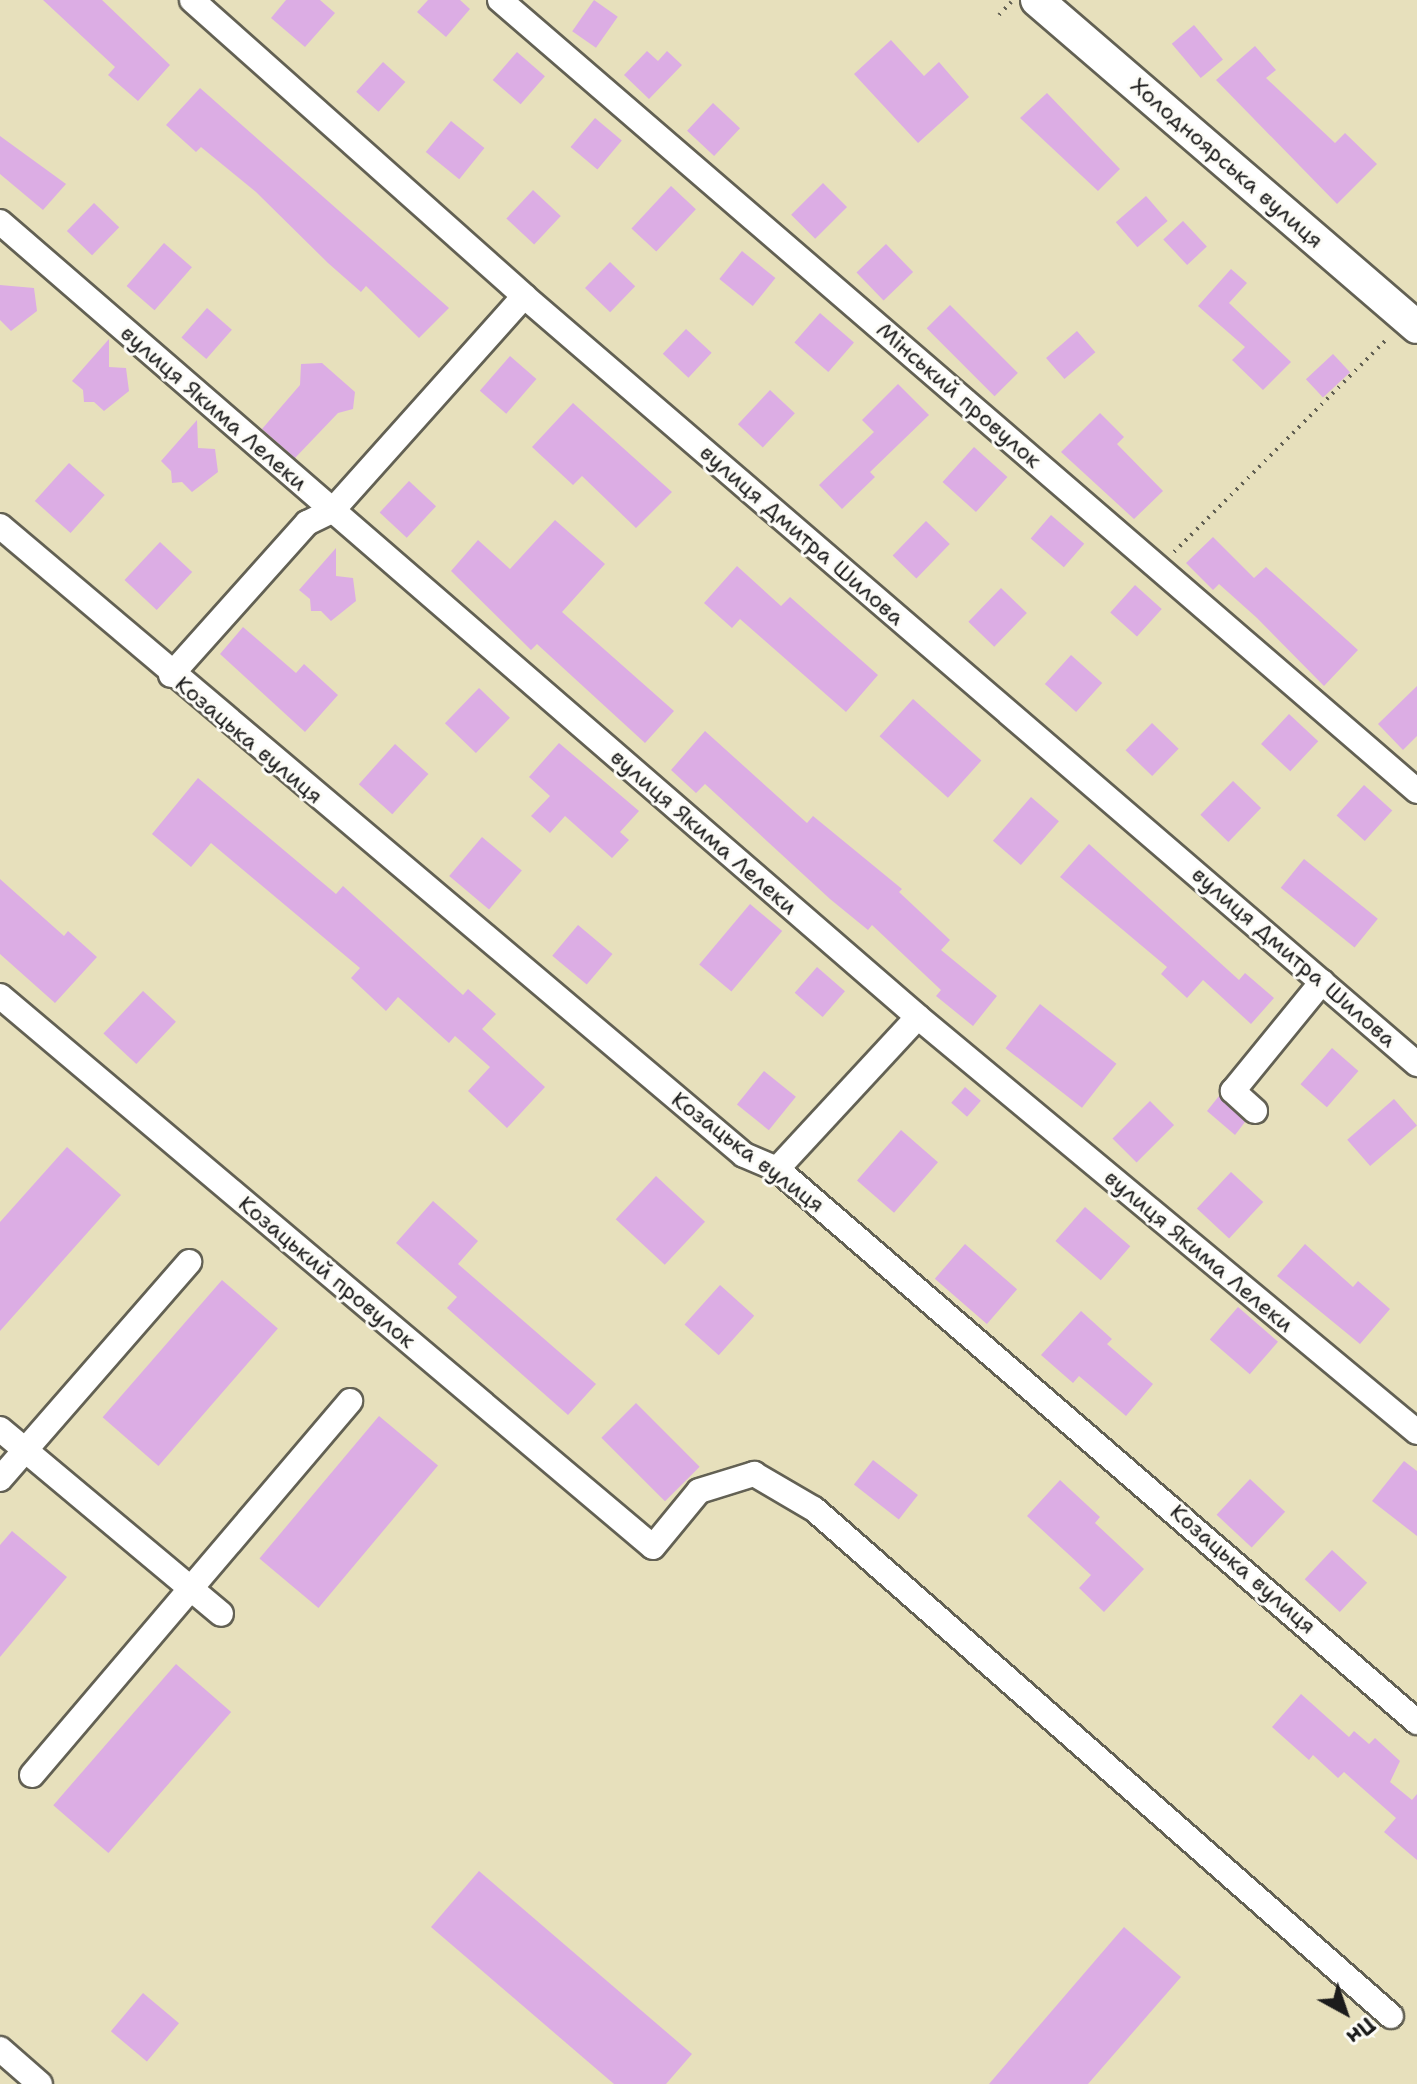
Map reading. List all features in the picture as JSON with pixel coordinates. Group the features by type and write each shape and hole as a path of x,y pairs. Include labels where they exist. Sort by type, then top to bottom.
{"main road":[{"name":"Холодноярська вулиця","path":"1037,0 1417,327"}],"street":[{"name":"вулиця Дмитра Шилова","path":"192,0 524,296 1417,1064"},
{"name":"Мінський провулок","path":"500,0 1161,566 1417,791"},
{"name":"вулиця Якима Лелеки","path":"0,222 918,1017 1417,1432"},
{"path":"171,675 307,523 332,511 524,296"},
{"name":"Козацька вулиця","path":"0,526 171,675 744,1155 777,1169 1417,1722"},
{"path":"1255,1111 1233,1091 1322,982"},
{"name":"Козацький провулок","path":"0,996 653,1547 699,1491 754,1474 814,1509 1391,2016"},
{"path":"777,1169 918,1017"},
{"path":"0,1479 189,1262"},
{"path":"32,1775 350,1401"},
{"path":"0,1429 221,1614"},
{"path":"0,2049 40,2084"}],"path":[{"path":"999,15 1013,0"},
{"path":"1161,566 1387,339"}],"building":[{"path":"43,0 102,0 170,65 138,101 108,75 115,67"},
{"path":"286,0 320,0 335,13 305,47 271,18"},
{"path":"428,0 460,0 470,9 446,37 417,12"},
{"path":"594,0 618,17 596,48 572,31"},
{"path":"1194,25 1223,59 1201,78 1172,44"},
{"path":"891,40 924,76 939,62 969,97 918,143 854,74"},
{"path":"1255,46 1276,70 1266,78 1335,143 1345,133 1377,164 1337,204 1216,80"},
{"path":"647,51 658,61 667,51 682,65 649,99 624,75"},
{"path":"517,52 545,76 521,104 493,80"},
{"path":"383,62 405,82 379,112 356,92"},
{"path":"200,88 449,308 419,338 366,286 361,292 328,263 256,192 201,147 196,152 166,125"},
{"path":"1047,93 1120,169 1098,191 1020,118"},
{"path":"713,103 740,128 714,156 687,131"},
{"path":"595,118 622,140 597,170 571,147"},
{"path":"451,121 484,148 459,179 426,152"},
{"path":"0,136 66,184 43,210 0,174"},
{"path":"823,183 847,207 815,239 791,215"},
{"path":"671,186 696,209 656,252 631,228"},
{"path":"533,190 561,216 534,244 506,219"},
{"path":"1146,196 1168,221 1137,247 1116,222"},
{"path":"94,203 119,227 92,255 67,231"},
{"path":"1183,221 1207,247 1187,265 1163,239"},
{"path":"164,243 192,267 155,310 127,286"},
{"path":"886,244 913,272 884,301 857,272"},
{"path":"742,251 775,278 753,306 719,279"},
{"path":"610,262 635,286 610,312 585,288"},
{"path":"1231,269 1247,283 1229,303 1291,362 1263,390 1232,360 1245,347 1198,306"},
{"path":"0,285 34,288 37,311 11,331 0,320"},
{"path":"950,305 1018,373 995,396 927,328"},
{"path":"207,308 232,330 206,359 181,337"},
{"path":"820,313 854,343 828,372 794,342"},
{"path":"686,329 712,353 688,378 663,354"},
{"path":"1077,331 1095,352 1064,379 1046,358"},
{"path":"109,339 109,367 126,368 129,391 104,411 94,402 84,402 83,390 72,381"},
{"path":"1333,354 1350,372 1323,398 1306,379"},
{"path":"510,356 536,379 506,414 480,391"},
{"path":"322,363 355,392 353,409 338,413 295,458 262,429 300,385 301,364"},
{"path":"898,384 929,415 870,472 875,477 842,509 819,485 874,432 862,420"},
{"path":"770,390 795,413 763,448 738,424"},
{"path":"573,403 672,492 636,528 582,476 573,485 532,447"},
{"path":"1100,413 1124,437 1117,444 1163,491 1134,519 1061,452"},
{"path":"197,420 198,448 215,449 218,472 192,492 182,482 172,483 171,471 161,461"},
{"path":"974,447 1007,477 976,512 943,482"},
{"path":"69,463 105,495 71,533 35,501"},
{"path":"409,481 436,506 407,538 380,512"},
{"path":"1051,515 1084,544 1064,567 1031,538"},
{"path":"555,520 605,564 562,612 674,711 645,743 537,644 531,650 451,571 478,540 510,569"},
{"path":"926,521 950,544 916,578 893,556"},
{"path":"1213,537 1254,578 1266,567 1358,650 1324,686 1219,584 1213,590 1186,563"},
{"path":"160,542 192,572 157,610 125,580"},
{"path":"336,548 336,576 353,578 356,601 331,621 321,611 311,611 310,599 299,590"},
{"path":"737,566 781,606 790,597 878,675 846,712 740,619 732,628 704,603"},
{"path":"1135,585 1162,609 1137,637 1110,612"},
{"path":"1001,588 1027,613 994,647 968,622"},
{"path":"243,627 296,673 304,664 338,695 305,732 220,654"},
{"path":"1071,655 1102,683 1076,712 1045,684"},
{"path":"1417,686 1417,736 1403,750 1378,724"},
{"path":"479,688 510,718 476,753 445,723"},
{"path":"913,699 981,761 948,798 880,736"},
{"path":"1289,714 1318,741 1290,771 1261,744"},
{"path":"1152,723 1179,749 1152,776 1126,750"},
{"path":"705,731 807,823 813,816 902,889 899,892 950,940 941,950 997,996 973,1026 936,996 941,990 872,925 868,930 830,899 705,784 696,793 671,770"},
{"path":"559,743 639,811 620,832 629,840 612,858 565,816 550,833 531,816 550,796 529,777"},
{"path":"395,744 428,774 392,814 359,784"},
{"path":"198,778 336,894 343,886 463,995 468,989 496,1014 482,1029 545,1087 507,1128 468,1091 490,1067 455,1036 449,1043 398,997 386,1011 351,978 360,968 211,843 191,867 152,834"},
{"path":"1233,781 1261,808 1228,842 1200,815"},
{"path":"1364,785 1392,810 1365,841 1337,815"},
{"path":"1031,797 1059,821 1021,865 993,841"},
{"path":"482,837 522,870 489,909 449,876"},
{"path":"1089,844 1239,980 1245,973 1274,998 1251,1024 1203,980 1187,998 1161,974 1167,967 1060,877"},
{"path":"1304,859 1378,919 1355,948 1281,888"},
{"path":"0,879 64,936 68,931 97,957 55,1003 0,954"},
{"path":"750,904 782,931 731,992 699,965"},
{"path":"578,925 612,954 587,985 552,956"},
{"path":"817,967 845,991 823,1017 795,993"},
{"path":"143,991 176,1022 136,1064 103,1033"},
{"path":"1040,1004 1116,1064 1082,1108 1006,1048"},
{"path":"1332,1048 1358,1071 1327,1107 1301,1084"},
{"path":"764,1071 796,1097 769,1130 737,1104"},
{"path":"965,1087 981,1101 967,1117 951,1103"},
{"path":"1219,1096 1245,1122 1235,1135 1207,1111"},
{"path":"1394,1099 1417,1125 1370,1166 1347,1140"},
{"path":"1150,1101 1174,1125 1137,1163 1113,1138"},
{"path":"901,1130 938,1162 894,1213 857,1181"},
{"path":"67,1147 121,1195 0,1331 0,1222"},
{"path":"1231,1172 1263,1202 1229,1239 1197,1209"},
{"path":"656,1176 705,1222 665,1265 616,1219"},
{"path":"433,1201 478,1241 458,1264 596,1384 568,1415 447,1308 457,1297 396,1243"},
{"path":"1085,1207 1130,1246 1101,1280 1055,1241"},
{"path":"965,1244 1017,1289 987,1324 935,1279"},
{"path":"1305,1244 1353,1287 1358,1281 1390,1309 1360,1344 1277,1276"},
{"path":"222,1280 278,1329 158,1466 103,1417"},
{"path":"720,1285 754,1316 719,1355 685,1324"},
{"path":"1238,1307 1278,1342 1250,1374 1210,1339"},
{"path":"1081,1311 1112,1339 1107,1344 1153,1384 1126,1416 1079,1376 1073,1383 1041,1355"},
{"path":"636,1403 700,1467 665,1501 601,1438"},
{"path":"379,1416 438,1465 318,1608 259,1558"},
{"path":"873,1460 918,1495 899,1520 854,1484"},
{"path":"1404,1461 1417,1471 1417,1536 1372,1501"},
{"path":"1250,1479 1285,1512 1252,1548 1217,1515"},
{"path":"1060,1480 1100,1517 1095,1523 1144,1569 1104,1612 1079,1588 1091,1575 1027,1516"},
{"path":"12,1531 67,1577 0,1657 0,1545"},
{"path":"1332,1550 1367,1583 1340,1612 1305,1579"},
{"path":"176,1664 231,1712 108,1853 53,1805"},
{"path":"1301,1694 1349,1737 1354,1731 1369,1744 1375,1738 1400,1761 1390,1782 1412,1800 1417,1794 1417,1860 1384,1832 1396,1818 1344,1772 1338,1778 1313,1755 1309,1760 1272,1727"},
{"path":"479,1871 692,2054 666,2084 614,2084 431,1927"},
{"path":"1124,1927 1181,1977 1088,2084 989,2084"},
{"path":"143,1993 179,2023 147,2062 111,2031"}]}
